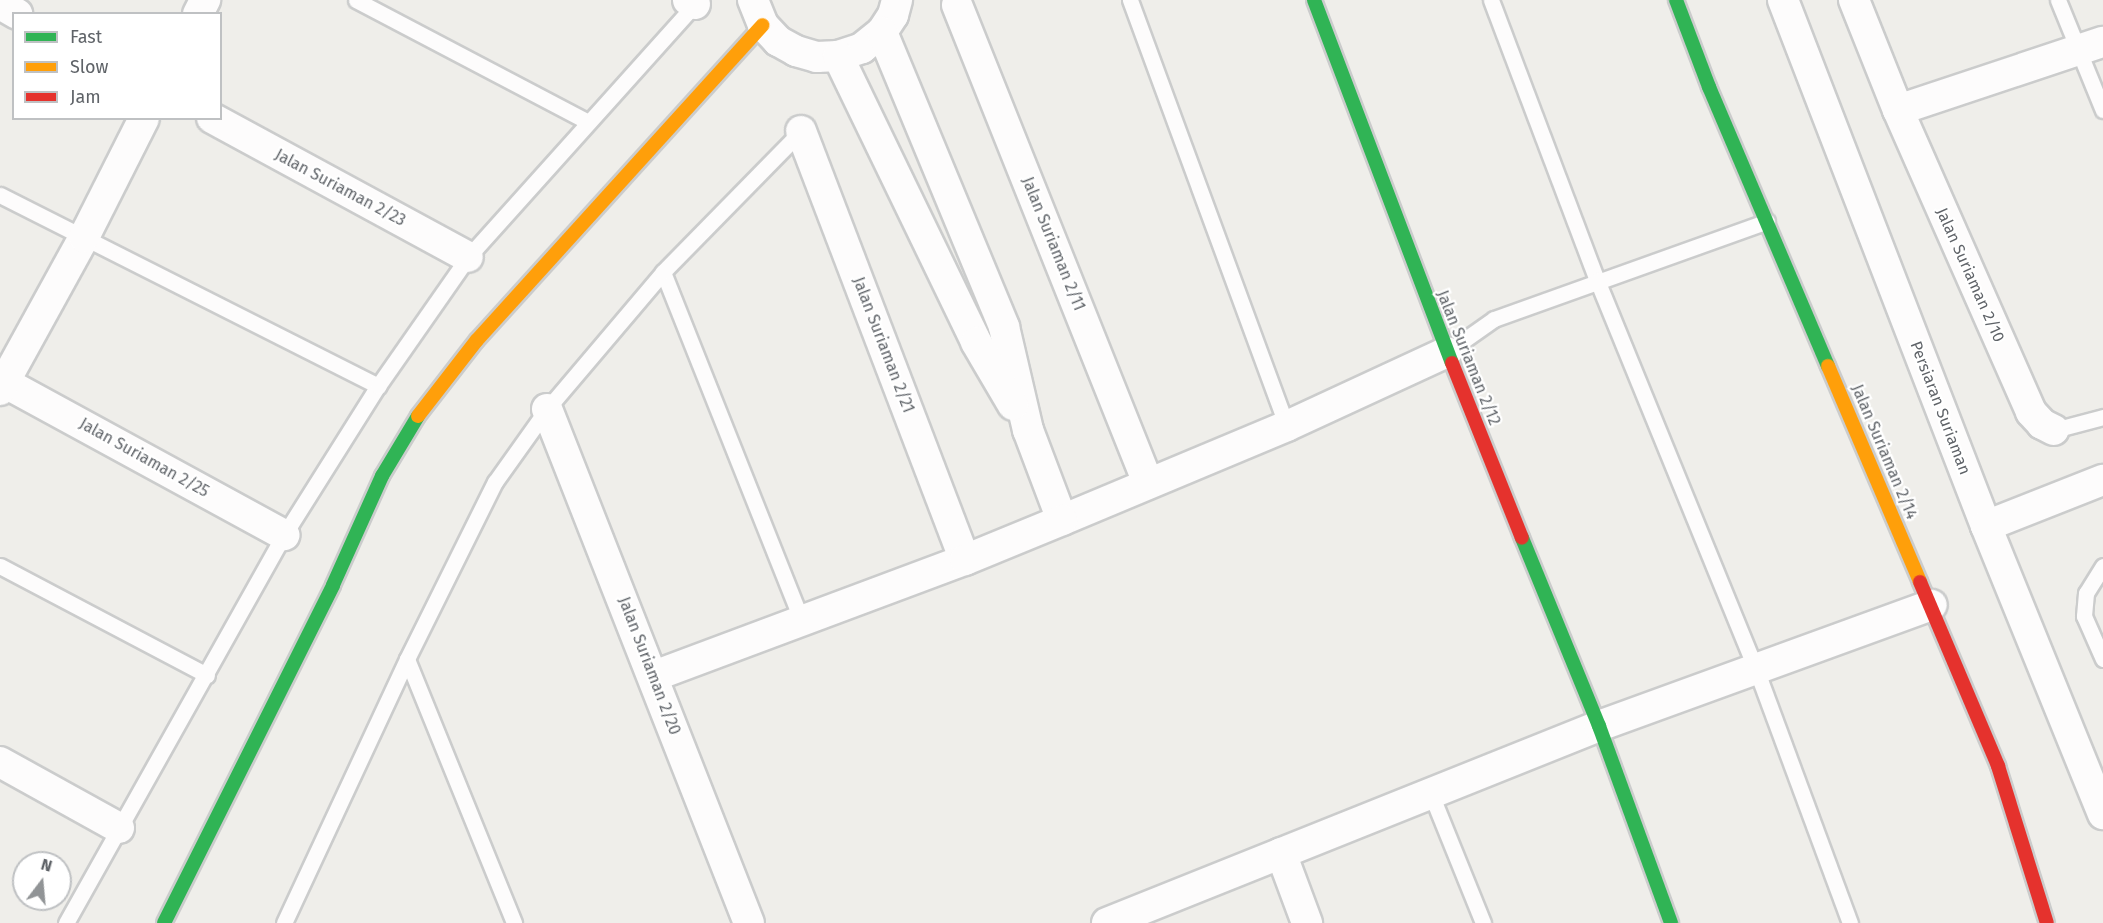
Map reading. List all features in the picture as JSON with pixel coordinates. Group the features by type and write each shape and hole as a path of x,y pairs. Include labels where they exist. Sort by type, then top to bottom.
{"street":[{"path":"164,923 333,585 382,476 422,409 477,340 758,12 778,40 796,51 817,57 838,56 862,48 882,32 893,15 897,0"},
{"name":"Jalan Suriaman 2/12","path":"1314,0 1447,352 1599,726"},
{"name":"Jalan Suriaman 2/14","path":"1676,0 1998,766 2047,923"},
{"name":"Persiaran Suriaman","path":"1783,0 1986,526 2103,814"},
{"name":"Jalan Suriaman 2/10","path":"1854,0 1898,110 2031,412 2042,424 2054,430"},
{"name":"Jalan Suriaman 2/11","path":"962,3 1148,483"},
{"path":"0,4 14,12"},
{"path":"882,32 1004,327 1028,430 1062,520"},
{"path":"1898,110 2091,47"},
{"path":"838,56 976,342 1028,430"},
{"path":"2,384 84,237 143,120"},
{"name":"Jalan Suriaman 2/23","path":"216,120 468,257"},
{"name":"Jalan Suriaman 2/21","path":"801,131 965,560"},
{"path":"654,676 965,560 1287,426 1447,352"},
{"name":"Jalan Suriaman 2/25","path":"2,384 284,535"},
{"name":"Jalan Suriaman 2/20","path":"547,409 654,676 749,923"},
{"path":"1986,526 2103,480"},
{"path":"1119,921 1281,853 1599,726 1932,605"},
{"path":"1599,726 1671,923"},
{"path":"0,762 119,828"},
{"path":"1281,853 1307,923"}],"lane":[{"path":"356,0 588,122"},
{"path":"1130,0 1287,426"},
{"path":"1491,0 1597,280 1756,669 1850,923"},
{"path":"2058,0 2091,47 2103,110"},
{"path":"66,923 284,535 378,386 468,257 692,2"},
{"path":"284,923 407,659 495,482 547,409 663,272 801,131"},
{"path":"0,195 378,386"},
{"path":"1447,352 1494,319 1597,280 1767,221"},
{"path":"663,272 802,622"},
{"path":"2054,430 2103,417"},
{"path":"0,566 207,675"},
{"path":"2103,566 2086,593 2084,616 2103,659"},
{"path":"407,659 514,923"},
{"path":"1431,794 1483,923"}],"traffic: fast":[{"path":"1314,0 1452,363"},
{"path":"1676,0 1709,87 1828,366"},
{"path":"164,923 333,585 382,476 418,416"},
{"path":"1522,538 1599,726 1671,923"}],"traffic: slow":[{"path":"418,416 477,340 763,25"},
{"path":"1828,366 1920,582"}],"traffic: jam":[{"path":"1452,363 1522,538"},
{"path":"1920,582 1998,766 2047,923"}]}
